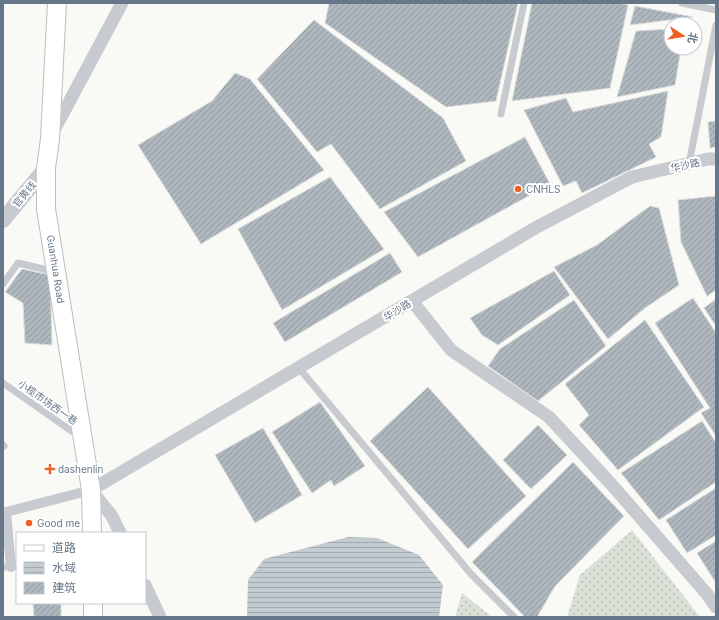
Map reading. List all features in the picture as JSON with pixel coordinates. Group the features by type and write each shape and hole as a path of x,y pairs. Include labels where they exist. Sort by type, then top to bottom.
{"main road":[{"name":"Guanhua Road","path":"57,3 50,139 46,168 46,209 91,490 92,532"},
{"path":"93,604 93,617"}],"street":[{"path":"50,139 122,3"},
{"name":"华沙路","path":"91,490 537,228 632,177 716,159"},
{"name":"官黄线","path":"3,220 46,168"},
{"path":"412,301 451,350 549,417 612,485 707,594 716,607"},
{"path":"10,567 6,512 91,490 112,516 120,532"},
{"path":"146,588 160,617"}],"lane":[{"path":"501,114 524,3"},
{"path":"682,3 716,10"},
{"path":"689,164 716,25"},
{"path":"3,284 18,262 56,272"},
{"path":"299,368 471,574 514,617"},
{"name":"小榄市场西一巷","path":"3,383 82,438"}],"shaded area":[{"path":"632,530 700,617 567,617 580,575"},
{"path":"462,593 492,617 455,617"}],"water":[{"path":"348,537 377,538 419,555 443,585 439,617 247,617 248,580 264,559"}],"building":[{"path":"329,3 518,3 496,101 446,107 325,23"},
{"path":"532,3 620,3 628,5 610,88 512,101"},
{"path":"635,6 688,16 663,16 663,21 630,25"},
{"path":"314,20 443,118 466,161 380,209 331,144 317,152 257,79"},
{"path":"663,29 663,56 680,56 675,85 617,97 636,31"},
{"path":"235,73 250,79 324,170 201,244 138,145 212,101"},
{"path":"668,91 661,137 649,144 656,157 582,193 576,181 563,186 524,110 566,98 573,112"},
{"path":"716,121 716,147 710,148 708,122"},
{"path":"525,137 550,184 418,257 384,212"},
{"path":"330,177 384,249 282,310 238,229"},
{"path":"716,196 716,290 707,296 681,242 678,200"},
{"path":"650,206 659,208 679,285 645,308 608,339 554,267 597,245"},
{"path":"390,253 402,272 285,342 273,323"},
{"path":"22,269 50,275 52,345 25,343 23,303 5,292"},
{"path":"554,271 570,295 498,345 482,335 470,318"},
{"path":"693,298 716,333 716,436 701,413 710,408 655,323"},
{"path":"716,299 716,326 704,308"},
{"path":"574,300 606,346 538,401 488,366 500,349"},
{"path":"645,320 704,407 618,470 579,425 589,415 565,384"},
{"path":"428,387 526,496 468,549 370,441"},
{"path":"320,402 365,466 334,486 331,480 312,493 272,432"},
{"path":"702,421 716,443 716,482 659,520 621,473"},
{"path":"538,425 567,455 531,489 503,460"},
{"path":"263,428 302,495 255,523 215,455"},
{"path":"573,462 624,516 555,586 537,617 525,617 472,562"},
{"path":"716,488 716,535 687,553 666,520"},
{"path":"716,541 716,583 697,553"},
{"path":"33,604 61,604 61,617 34,617"}],"place":[{"name":"CNHLS","path":"518,189"},
{"name":"dashenlin","path":"50,469"},
{"name":"Good me","path":"29,523"}]}
